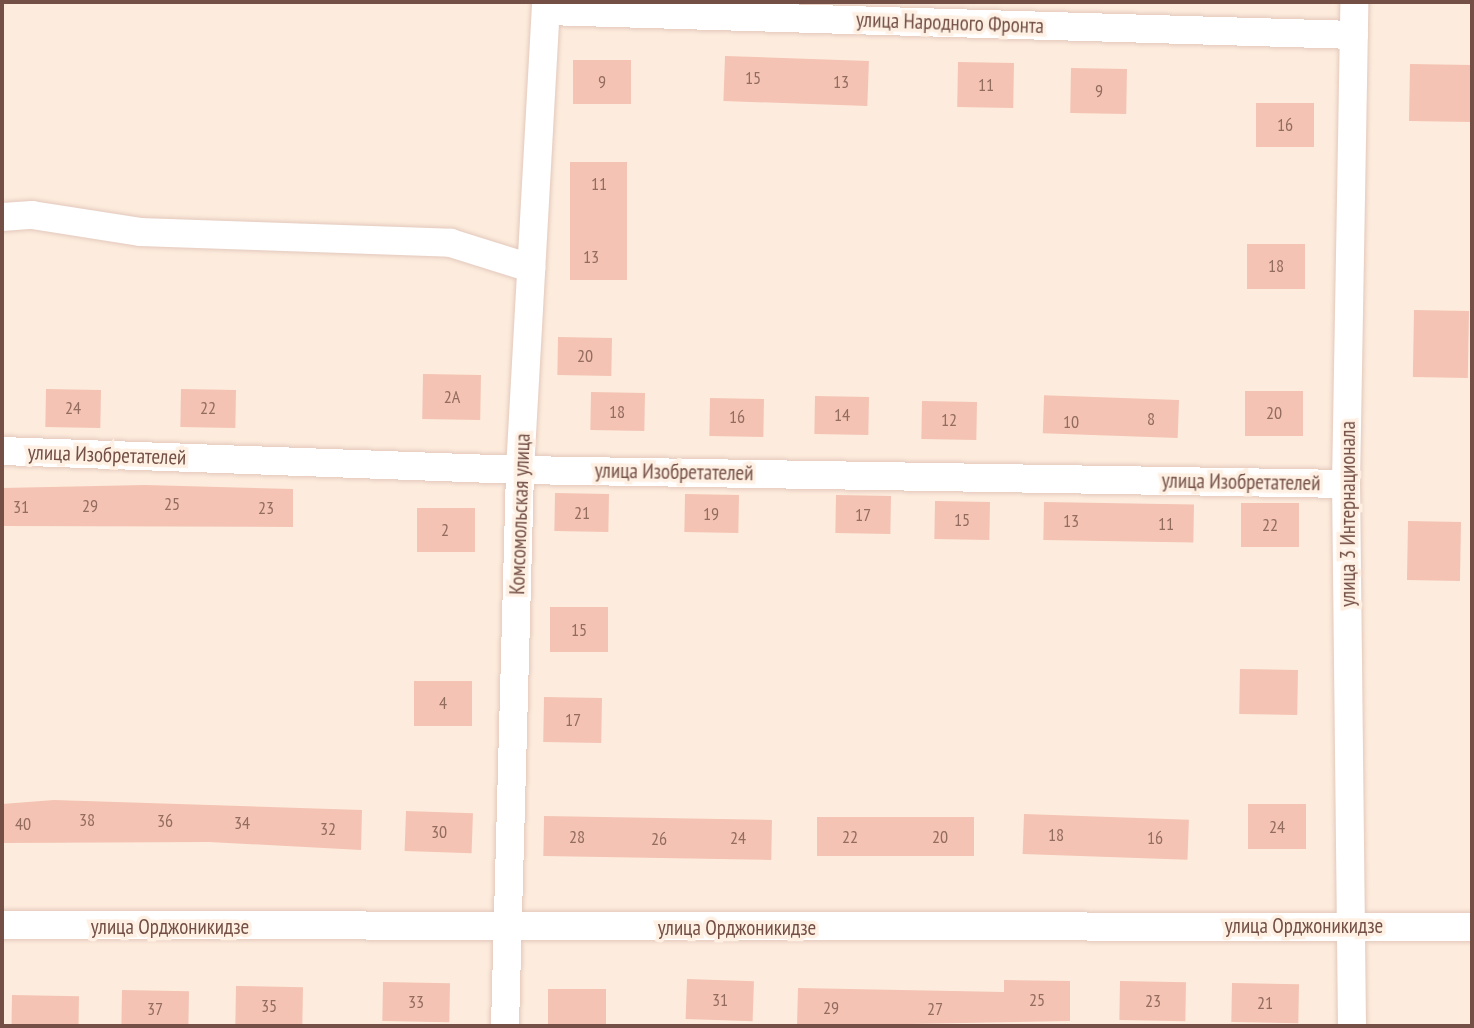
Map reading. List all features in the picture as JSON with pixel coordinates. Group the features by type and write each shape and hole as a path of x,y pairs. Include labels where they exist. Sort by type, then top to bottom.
{"street":[{"name":"улица 3 Интернационала","path":"1352,1026 1353,925 1346,484 1354,2"},
{"name":"улица Народного Фронта","path":"546,7 1354,35"},
{"name":"Комсомольская улица","path":"505,1026 520,470 546,7"},
{"path":"2,217 33,215 140,232 451,243 531,268"},
{"name":"улица Изобретателей","path":"2,451 520,470 1346,484"},
{"name":"улица Орджоникидзе","path":"2,925 509,930 1353,925 1472,927"}],"building":[{"path":"725,56 869,61 867,106 723,101"},
{"path":"573,60 631,60 631,104 573,104"},
{"path":"958,62 1014,63 1013,108 957,107"},
{"path":"1410,64 1472,65 1471,122 1409,121"},
{"path":"1071,68 1127,69 1126,114 1070,113"},
{"path":"1256,103 1314,103 1314,147 1256,147"},
{"path":"570,162 627,162 627,280 570,280"},
{"path":"1247,244 1305,244 1305,289 1247,289"},
{"path":"1414,310 1469,311 1468,378 1413,377"},
{"path":"558,337 612,338 611,376 557,375"},
{"path":"423,374 481,375 480,420 422,419"},
{"path":"46,389 101,390 100,428 45,427"},
{"path":"181,389 236,390 235,428 180,427"},
{"path":"1245,391 1303,391 1303,436 1245,436"},
{"path":"591,392 645,393 644,431 590,430"},
{"path":"1044,395 1179,400 1178,438 1043,433"},
{"path":"815,396 869,397 868,435 814,434"},
{"path":"710,398 764,399 763,437 709,436"},
{"path":"922,401 977,402 976,440 921,439"},
{"path":"145,485 293,489 293,527 2,526 2,488"},
{"path":"555,493 609,494 608,532 554,531"},
{"path":"685,494 739,495 738,533 684,532"},
{"path":"836,495 891,496 890,534 835,533"},
{"path":"935,501 990,502 989,540 934,539"},
{"path":"1044,502 1194,505 1193,543 1043,540"},
{"path":"1241,503 1299,503 1299,547 1241,547"},
{"path":"417,508 475,508 475,552 417,552"},
{"path":"1408,521 1461,522 1460,581 1407,580"},
{"path":"550,607 608,607 608,652 550,652"},
{"path":"1240,669 1298,670 1297,715 1239,714"},
{"path":"414,681 472,681 472,726 414,726"},
{"path":"544,697 602,698 601,743 543,742"},
{"path":"54,800 362,810 361,850 209,842 2,843 2,804"},
{"path":"1248,804 1306,804 1306,849 1248,849"},
{"path":"406,811 473,813 472,853 405,851"},
{"path":"1024,814 1189,820 1188,860 1023,854"},
{"path":"544,816 772,820 771,860 543,856"},
{"path":"817,817 974,817 974,856 817,856"},
{"path":"687,979 754,981 753,1021 686,1019"},
{"path":"1004,980 1070,981 1070,1021 797,1026 798,988 1004,992"},
{"path":"1120,981 1186,982 1185,1021 1119,1020"},
{"path":"383,982 450,983 449,1022 382,1021"},
{"path":"1232,983 1299,984 1298,1023 1231,1022"},
{"path":"236,986 303,987 302,1026 235,1025"},
{"path":"548,989 606,989 606,1026 548,1026"},
{"path":"122,990 189,991 188,1026 121,1026"},
{"path":"12,995 79,996 78,1026 11,1026"}]}
